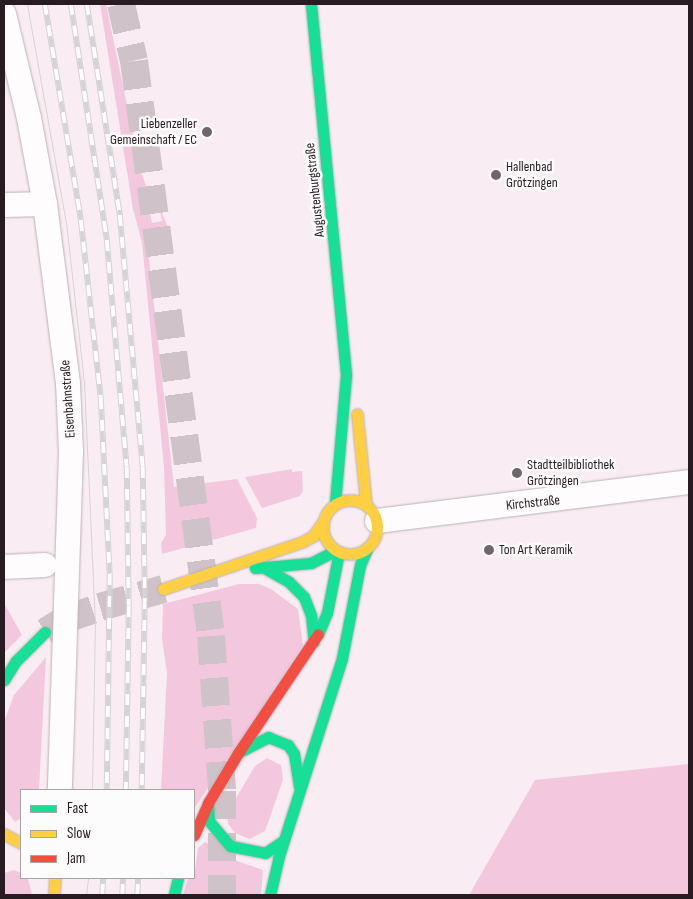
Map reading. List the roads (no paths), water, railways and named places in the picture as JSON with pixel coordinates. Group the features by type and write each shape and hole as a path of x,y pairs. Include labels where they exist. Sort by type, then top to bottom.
{"main road":[{"name":"Augustenburgstraße","path":"299,791 342,658 367,549 376,533 357,415 346,374 310,4"},
{"name":"Augustenburgstraße","path":"322,523 335,503 346,374"},
{"path":"335,503 348,499 372,513"},
{"path":"322,523 327,542 337,552"},
{"path":"163,589 230,568 302,542 313,536 322,523"},
{"path":"230,568 266,569 311,563 337,552 356,554 367,549"},
{"path":"195,833 208,803 238,754 314,642 328,613 337,552"},
{"path":"266,569 289,582 304,597 312,615 314,642"},
{"path":"4,680 16,661 46,632"},
{"path":"238,754 255,740 268,737 288,745 294,754 298,770 299,791 283,841 270,895"},
{"path":"208,803 209,821 230,846 265,853 283,841"},
{"path":"4,834 20,842"},
{"path":"54,895 55,879"},
{"path":"174,895 178,879"}],"street":[{"name":"Eisenbahnstraße","path":"4,14 29,118 45,204 68,383 71,452 60,789"},
{"path":"4,205 45,204"},
{"name":"Kirchstraße","path":"372,513 689,482"},
{"path":"4,567 45,565"}],"tunnel":[{"path":"121,4 134,61 211,636 222,791 222,895"},
{"path":"45,632 66,619 163,589"}],"tram line":[{"path":"27,4 66,222 84,382 95,620 92,789"},
{"path":"86,895 88,879"}],"railway":[{"path":"45,4 81,220 101,398 110,574 107,789"},
{"path":"71,4 107,240 127,467 129,606 126,789"},
{"path":"87,4 120,215 143,467 145,598 142,789"},
{"path":"102,895 103,879"},
{"path":"122,895 123,879"},
{"path":"137,895 138,879"}],"place":[{"name":"Liebenzeller Gemeinschaft / EC","path":"207,132"},
{"name":"Hallenbad Grötzingen","path":"496,175"},
{"name":"Stadtteilbibliothek Grötzingen","path":"517,473"},
{"name":"Ton Art Keramik","path":"489,550"}]}
